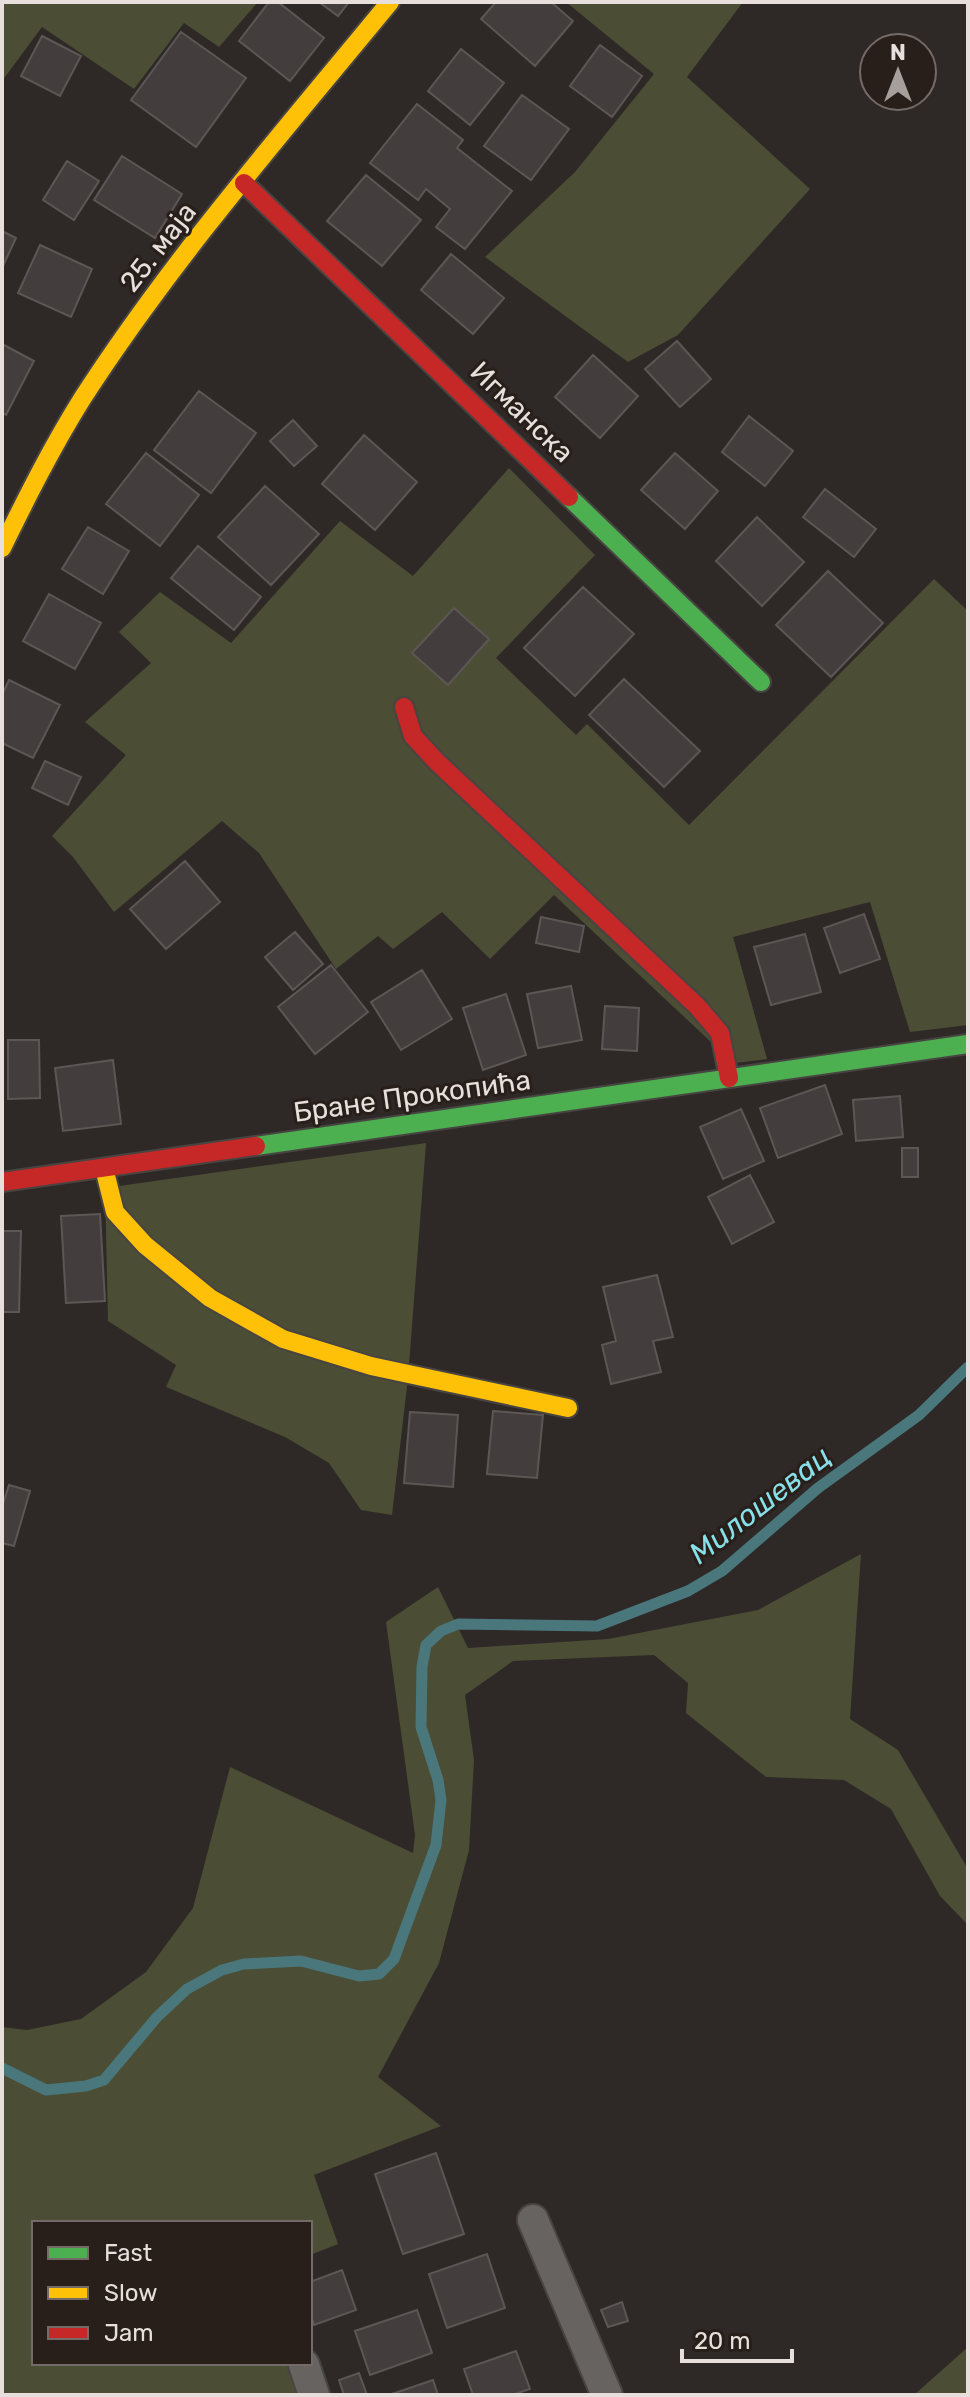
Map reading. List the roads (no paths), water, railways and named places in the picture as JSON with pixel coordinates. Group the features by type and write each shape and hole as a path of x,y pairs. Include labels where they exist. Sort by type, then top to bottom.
{"street":[{"name":"25. маја","path":"2,548 24,498 103,368 154,296 390,2"},
{"name":"Игманска","path":"244,183 761,682"},
{"path":"404,707 413,736 437,762 697,1006 720,1033 729,1078"},
{"name":"Бране Прокопића","path":"2,1182 968,1044"},
{"path":"104,1168 115,1212 145,1245 210,1298 283,1339 371,1366 568,1408"},
{"path":"533,2220 607,2395"},
{"path":"304,2365 314,2395"}],"waterway":[{"name":"Милошевац","path":"2,2068 46,2090 86,2086 104,2080 157,2017 187,1989 222,1970 244,1964 301,1961 359,1976 379,1974 394,1959 436,1845 441,1800 421,1727 422,1667 426,1645 441,1631 458,1624 597,1626 688,1591 722,1571 818,1488 919,1415 968,1367"}]}
